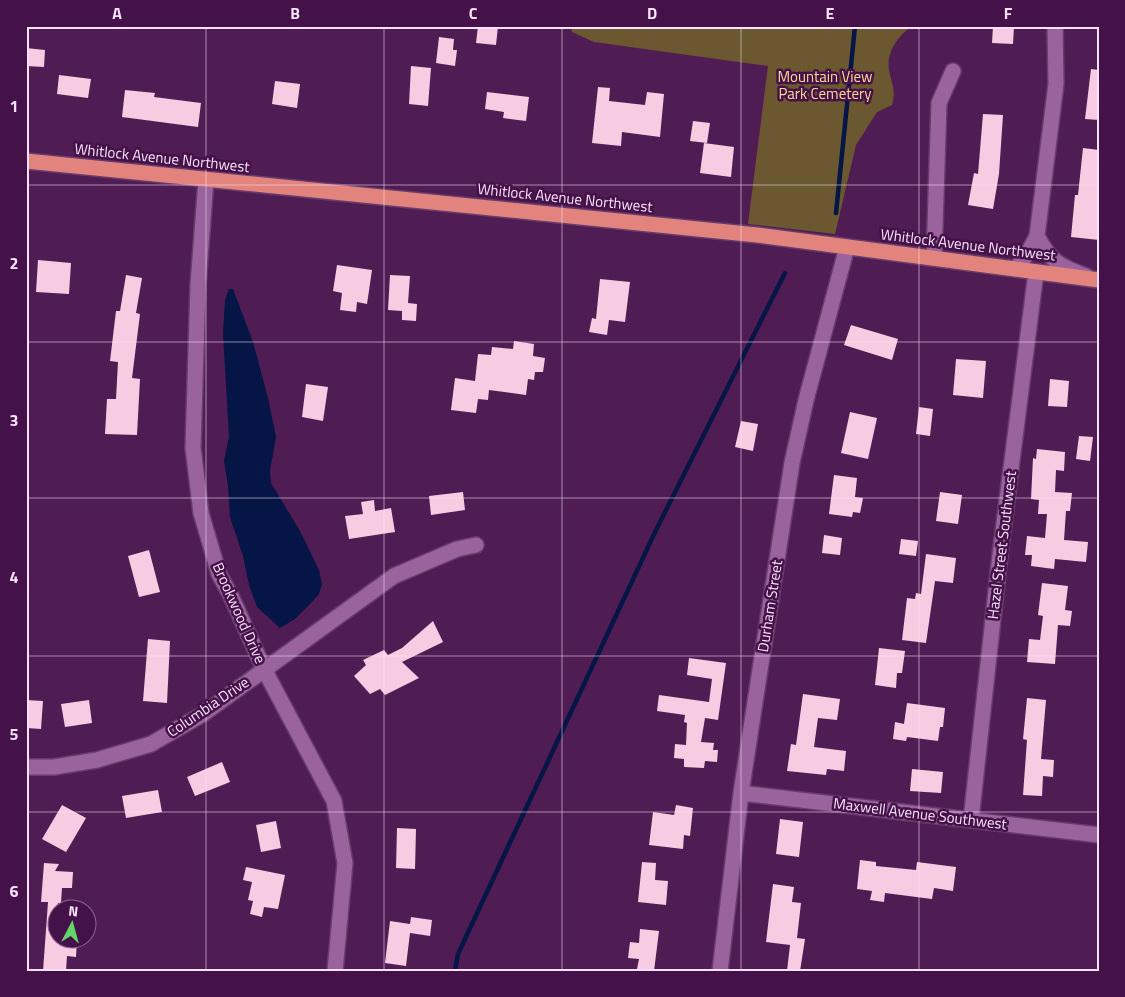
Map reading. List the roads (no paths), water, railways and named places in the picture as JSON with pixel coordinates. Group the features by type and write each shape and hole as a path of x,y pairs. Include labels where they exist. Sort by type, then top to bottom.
{"highway":[{"name":"Whitlock Avenue Northwest","path":"26,161 757,235 1099,280"}],"street":[{"path":"1016,269 1037,236 1056,84 1055,26"},
{"path":"934,258 939,103 954,71"},
{"name":"Brookwood Drive","path":"206,180 198,285 193,448 201,513 219,574 232,596 264,669 334,801 345,863 335,971"},
{"path":"1037,236 1048,255 1055,262 1099,280"},
{"name":"Durham Street","path":"720,971 741,792 792,463 806,400 847,247"},
{"name":"Hazel Street Southwest","path":"971,820 1000,555 1036,272"},
{"name":"Columbia Drive","path":"26,767 54,767 97,760 151,744 203,714 394,576 457,549 476,545"},
{"name":"Maxwell Avenue Southwest","path":"741,792 1099,836"}],"waterway":[{"path":"836,213 855,26"},
{"path":"455,971 458,954 656,530 785,273"}],"park label":[{"name":"Mountain View Park Cemetery","path":"825,86"}]}
